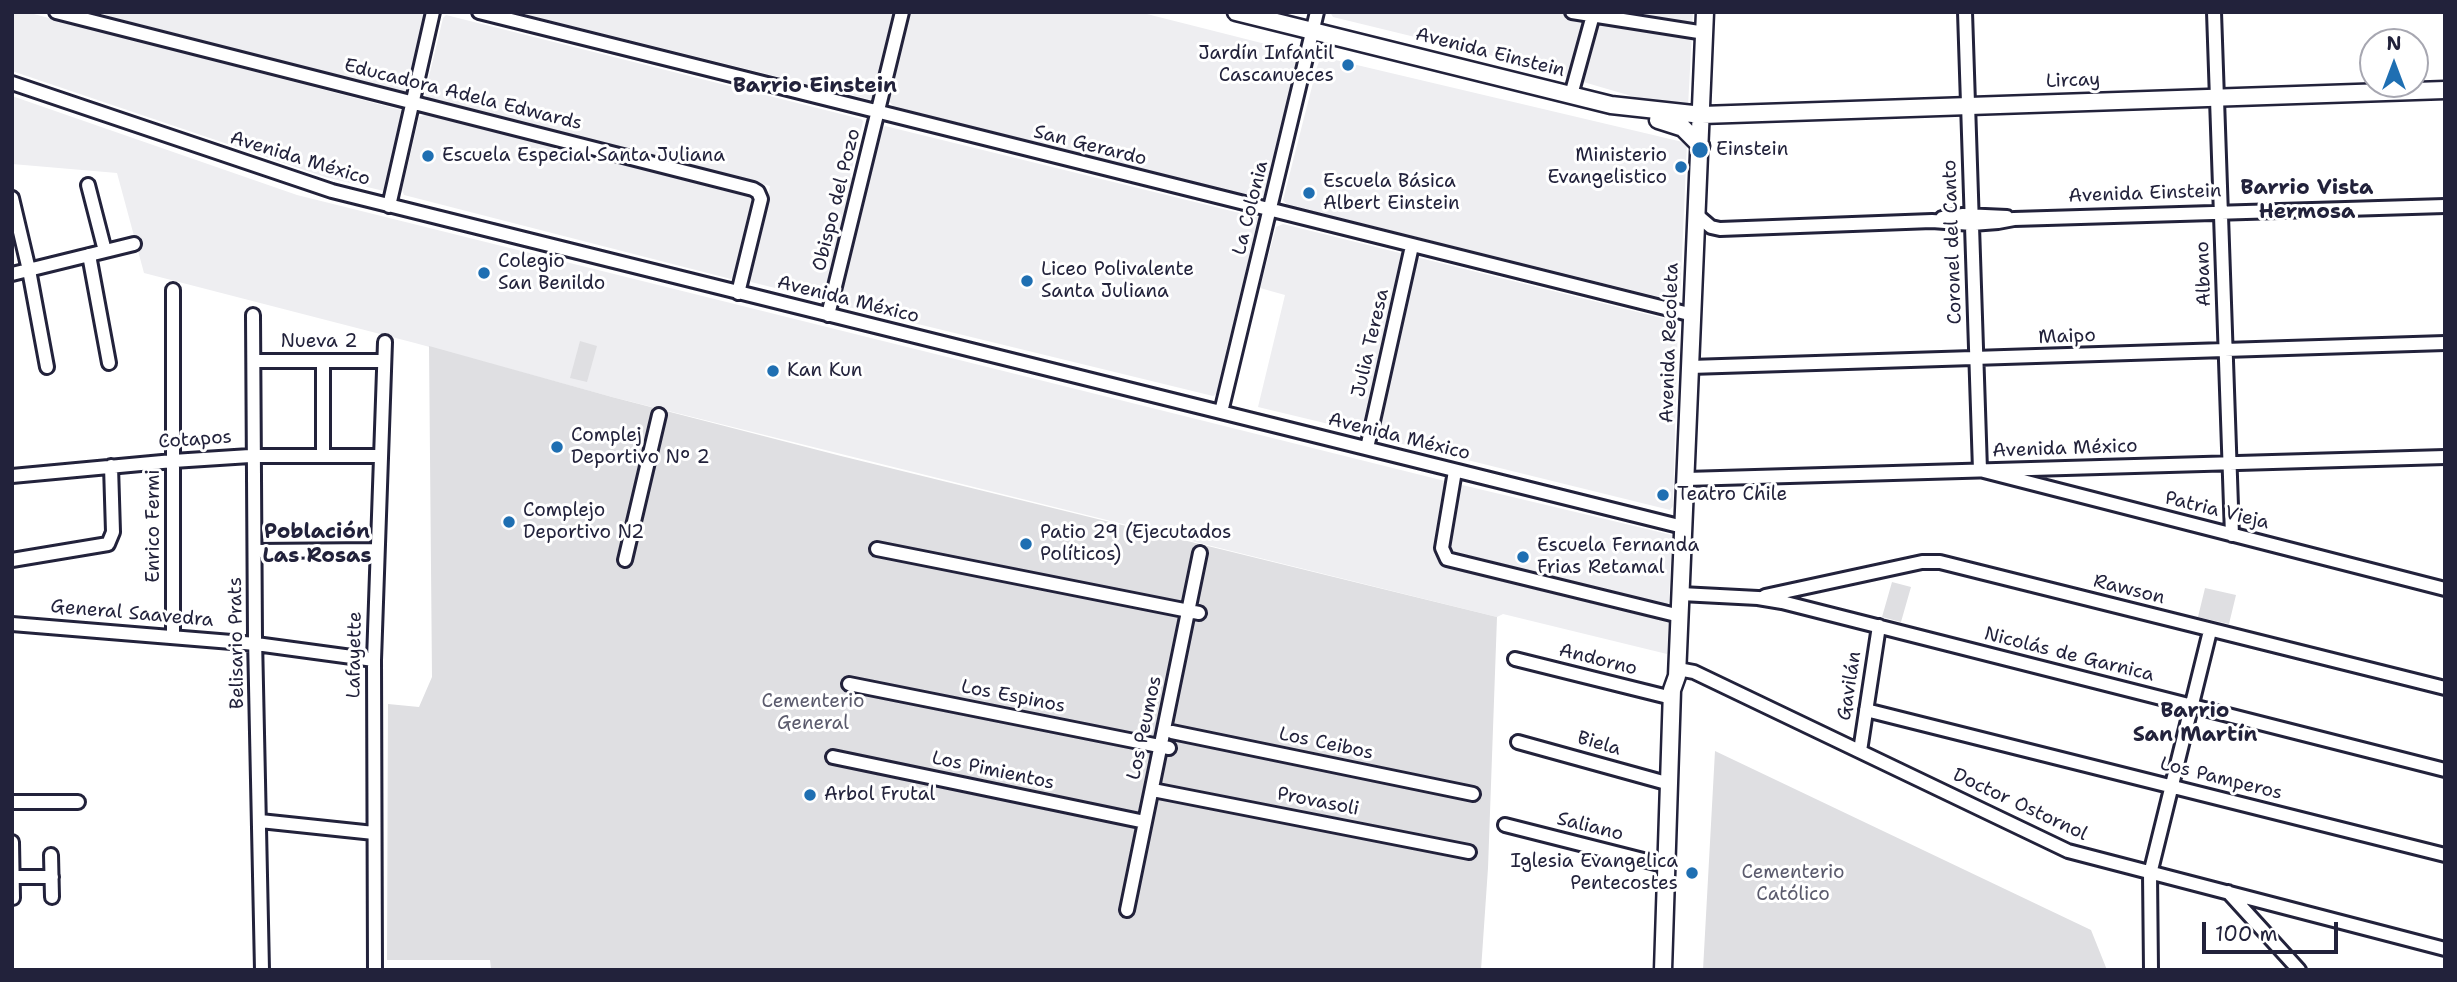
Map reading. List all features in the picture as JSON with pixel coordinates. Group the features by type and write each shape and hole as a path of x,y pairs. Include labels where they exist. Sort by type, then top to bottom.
{"main road":[{"name":"Avenida Einstein","path":"1236,12 1611,105 1702,115"},
{"name":"Avenida Recoleta","path":"1663,970 1672,698 1677,673 1680,616 1706,12"},
{"name":"Lircay","path":"1702,115 2445,90"},
{"name":"Avenida Einstein","path":"1611,105 1638,116 1658,120 1702,115"},
{"path":"1658,120 1683,128 1700,146"},
{"name":"Avenida Recoleta","path":"1673,970 1682,691 1677,673"}],"street":[{"name":"Educadora Adela Edwards","path":"57,12 756,190 761,200 738,293"},
{"path":"388,205 433,12"},
{"name":"San Gerardo","path":"479,12 1693,315"},
{"name":"Obispo del Pozo","path":"828,315 902,12"},
{"name":"La Colonia","path":"1221,412 1317,12"},
{"path":"1572,12 1705,33"},
{"name":"Coronel del Canto","path":"1965,12 1980,470"},
{"name":"Albano","path":"2214,12 2232,535"},
{"path":"1571,95 1593,15"},
{"name":"Avenida México","path":"12,83 301,182 1684,527"},
{"path":"88,185 105,251"},
{"path":"12,198 47,367"},
{"name":"Avenida Einstein","path":"1696,243 1720,229 1932,221 1952,216 1971,219 1992,214 2014,219 2445,206"},
{"path":"1697,215 1711,227 1720,229"},
{"path":"12,274 134,244"},
{"name":"Julia Teresa","path":"1367,448 1412,246"},
{"path":"89,255 109,363"},
{"name":"Enrico Fermi","path":"173,290 173,637"},
{"name":"Belisario Prats","path":"253,315 262,970"},
{"name":"Lafayette","path":"375,970 374,660 385,342"},
{"name":"Maipo","path":"1690,367 2445,343"},
{"name":"Nueva 2","path":"254,361 384,361"},
{"path":"323,361 323,456"},
{"path":"625,561 659,415"},
{"name":"Cotapos","path":"12,476 256,456 380,456"},
{"name":"Avenida México","path":"1686,479 2445,457"},
{"path":"12,561 101,546 111,541 111,466"},
{"name":"Patria Vieja","path":"1980,470 2445,589"},
{"path":"1455,471 1442,548 1447,558 1680,616"},
{"path":"877,549 1194,613"},
{"path":"256,551 377,550"},
{"name":"Los Peumos","path":"1127,911 1194,613 1200,553"},
{"name":"Rawson","path":"1758,598 1933,561 2445,688"},
{"path":"1802,588 1802,607"},
{"name":"Nicolás de Garnica","path":"1681,594 1758,598 1802,607 2445,770"},
{"name":"General Saavedra","path":"12,624 256,644 374,660"},
{"name":"Gavilán","path":"1860,751 1879,626"},
{"path":"2151,970 2150,874 2210,631"},
{"name":"Andorno","path":"1515,659 1672,698"},
{"name":"Doctor Ostornol","path":"1677,673 1694,672 2068,850 2150,874 2445,949"},
{"name":"Los Espinos","path":"849,684 1165,747"},
{"name":"Los Pamperos","path":"1866,710 2445,855"},
{"name":"Los Ceibos","path":"1172,732 1473,794"},
{"name":"Biela","path":"1518,742 1670,784"},
{"name":"Los Pimientos","path":"833,757 1145,822"},
{"name":"Provasoli","path":"1158,791 1469,852"},
{"path":"12,802 78,802"},
{"path":"260,821 374,833"},
{"name":"Saliano","path":"1505,825 1667,866"},
{"path":"12,842 13,898"},
{"path":"51,855 52,897"},
{"path":"13,877 52,877"},
{"path":"2228,892 2299,970"}],"shaded area":[{"path":"12,12 26,12 405,111 388,189 384,191 325,177 12,71"},
{"path":"93,12 428,12 410,94"},
{"path":"516,12 893,12 872,100"},
{"path":"909,12 1139,12 1301,53 1265,196 1260,199 893,106 889,101"},
{"path":"1330,12 1693,12 1688,107 1652,102 1501,58 1333,17"},
{"path":"446,15 861,119 863,121 850,177 855,179 826,298 823,300 751,282 770,186 427,98 425,93 443,18"},
{"path":"1323,57 1687,143 1680,298 1676,301 1287,205 1283,200 1317,67"},
{"path":"12,96 297,195 1445,481 1447,484 1437,553 1441,562 1669,618 1667,654 1503,614 1497,617 612,397 144,273 117,173 12,164"},
{"path":"427,114 752,198 736,275 731,279 404,195 402,190 419,117"},
{"path":"885,126 1260,218 1262,222 1219,393 1213,396 844,306 840,299 881,129"},
{"path":"1283,224 1404,254 1366,429 1362,432 1258,407 1285,295 1260,288 1276,227"},
{"path":"1416,257 1678,322 1673,506 1670,510 1378,438 1375,433"},
{"path":"1462,485 1672,535 1669,602 1665,606 1453,553 1450,549 1459,489"}],"green space":[{"path":"580,341 597,346 587,382 570,378"},
{"name":"Cementerio General","path":"429,346 841,456 1497,617 1488,868 1481,970 491,970 490,960 387,960 388,704 419,707 432,677"},
{"path":"1892,582 1911,587 1901,622 1882,617"},
{"path":"2205,588 2236,595 2229,624 2198,617"},
{"name":"Cementerio Católico","path":"1715,751 2091,930 2107,970 1703,970"}],"place":[{"name":"Jardín Infantil Cascanueces","path":"1348,65"},
{"name":"Einstein","path":"1700,150"},
{"name":"Escuela Especial Santa Juliana","path":"428,156"},
{"name":"Ministerio Evangelistico","path":"1681,167"},
{"name":"Escuela Básica Albert Einstein","path":"1309,193"},
{"name":"Colegio San Benildo","path":"484,273"},
{"name":"Liceo Polivalente Santa Juliana","path":"1027,281"},
{"name":"Kan Kun","path":"773,371"},
{"name":"Complej Deportivo Nº 2","path":"557,447"},
{"name":"Teatro Chile","path":"1663,495"},
{"name":"Complejo Deportivo N2","path":"509,522"},
{"name":"Patio 29 (Ejecutados Políticos)","path":"1026,544"},
{"name":"Escuela Fernanda Frias Retamal","path":"1523,557"},
{"name":"Arbol Frutal","path":"810,795"},
{"name":"Iglesia Evangelica Pentecostes","path":"1692,873"}],"district":[{"name":"Barrio Einstein","path":"815,87"},
{"name":"Barrio Vista Hermosa","path":"2307,201"},
{"name":"Población Las Rosas","path":"317,545"},
{"name":"Barrio San Martín","path":"2195,724"}]}
